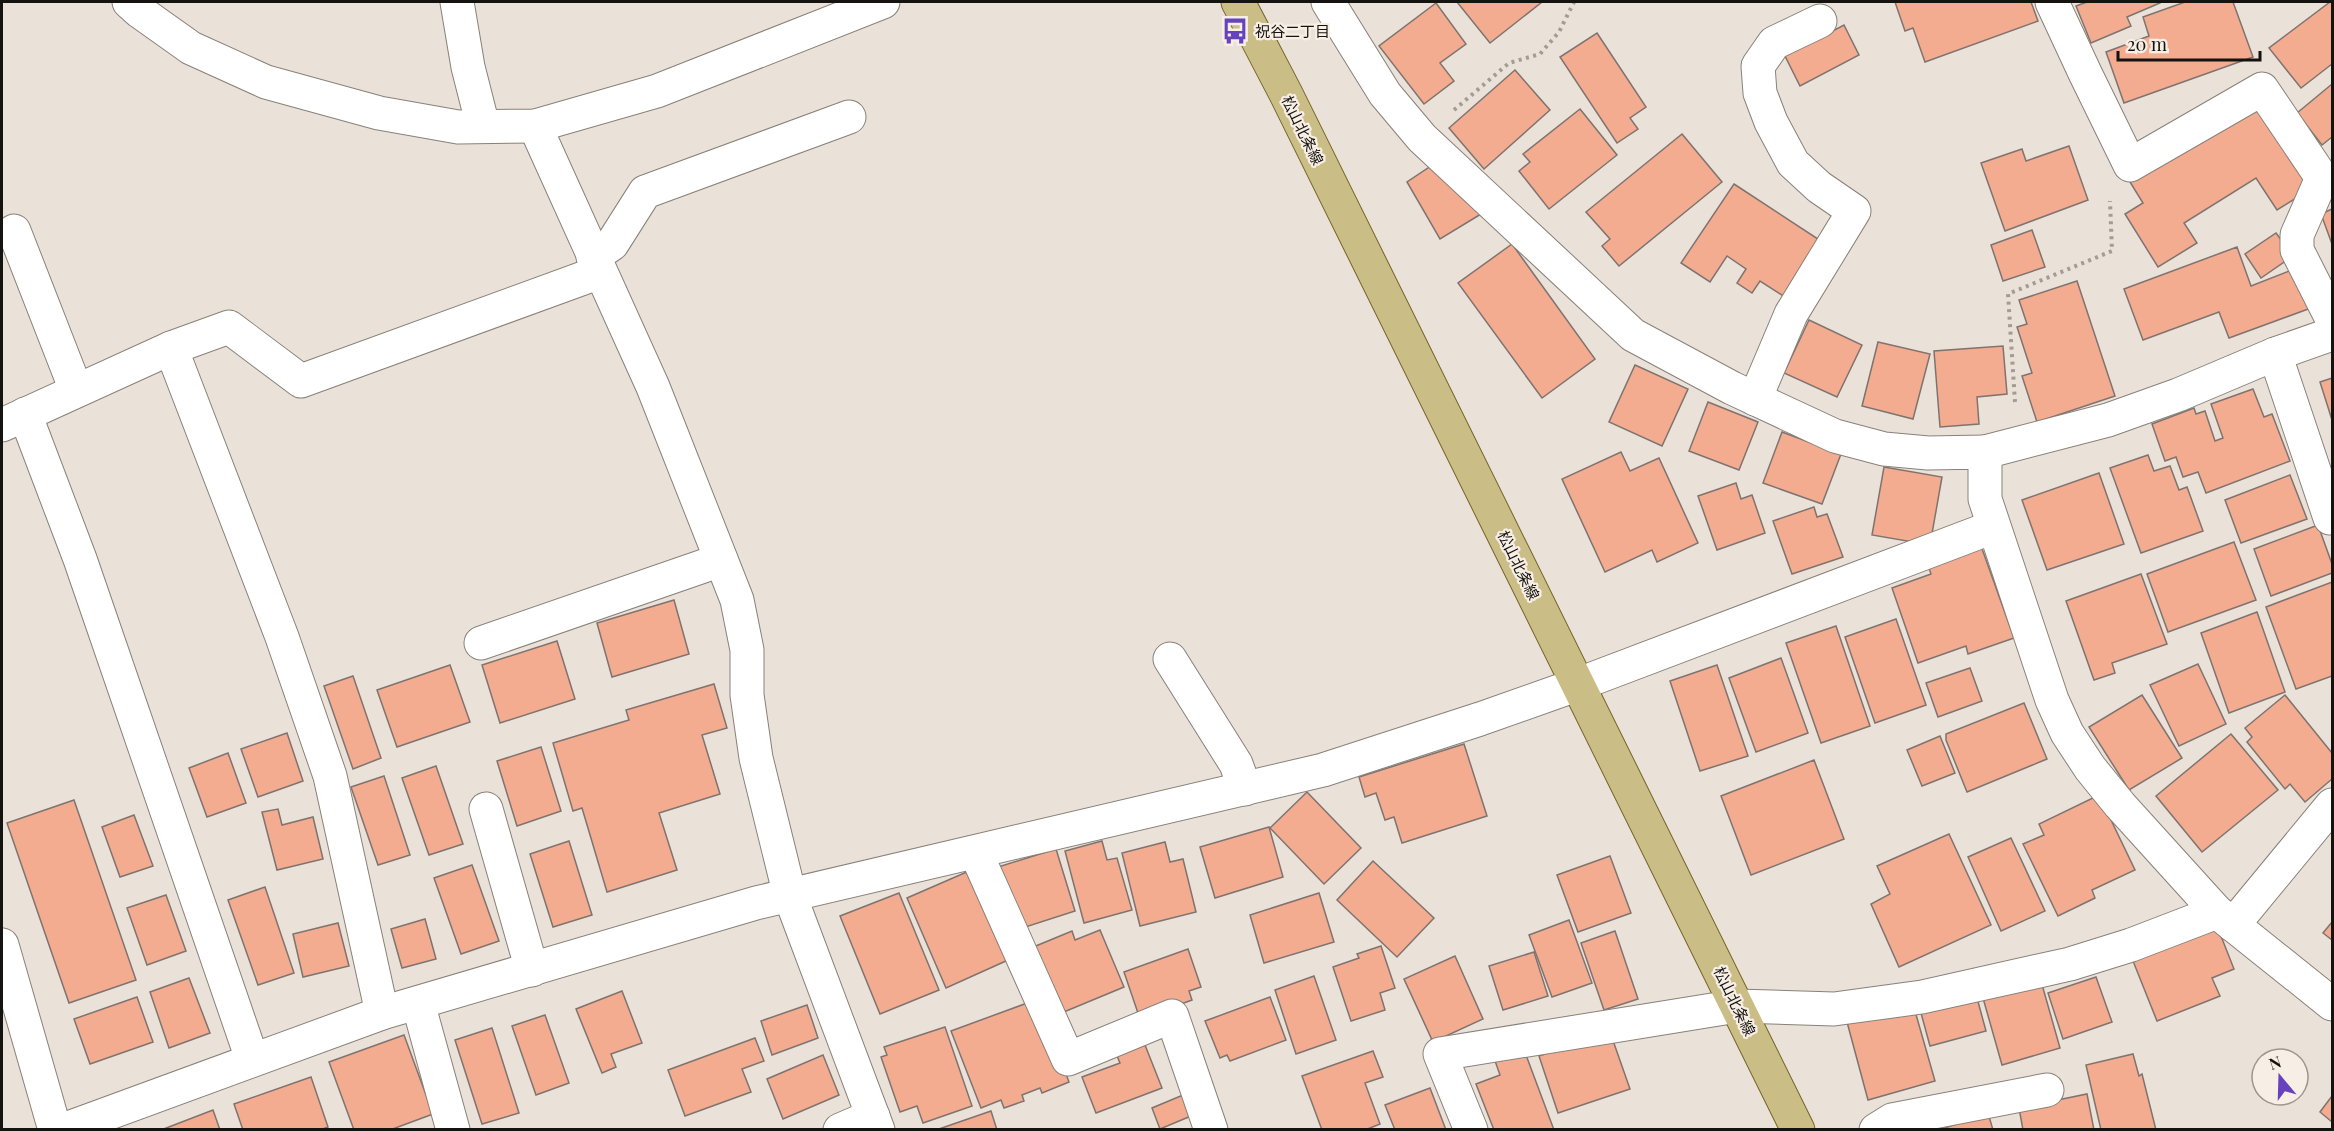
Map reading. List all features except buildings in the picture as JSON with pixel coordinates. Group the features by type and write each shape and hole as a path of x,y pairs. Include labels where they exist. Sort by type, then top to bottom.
{"main road":[{"name":"松山北条線","path":"1238,2 1579,684 1798,1130"}],"street":[{"path":"129,2 191,48 266,82 379,113 458,127 536,126 657,91 883,2"},
{"path":"457,2 468,67 483,126"},
{"path":"1328,2 1384,94 1422,138 1633,335 1755,399 1836,436 1884,449 1928,453 1985,452 2108,420 2332,334"},
{"path":"2052,2 2130,165 2262,89 2322,178 2297,235 2297,250 2332,319"},
{"path":"1755,399 1791,314 1854,211 1819,187 1793,163 1771,122 1760,93 1758,66 1774,43 1820,21"},
{"path":"252,1059 84,570 13,420 171,348 229,327 301,381 596,264 612,244 645,192 849,117"},
{"path":"536,126 653,387 737,600 747,650 747,695 756,758 790,896 876,1123 840,1130"},
{"path":"14,231 76,390"},
{"path":"171,348 282,637 330,776 382,1014"},
{"path":"2275,354 2330,518"},
{"path":"1985,452 1985,499 1993,527 2052,700 2067,733 2090,768 2120,805 2225,918 2332,1004"},
{"path":"63,1130 252,1059 382,1014 756,903 1323,770 1579,684 1993,527"},
{"path":"481,643 721,560"},
{"path":"1170,659 1236,764 1245,789"},
{"path":"1472,1130 1440,1054 1737,1006 1834,1009 1922,997 2070,964 2225,918 2332,805"},
{"path":"486,809 532,969"},
{"path":"976,853 1068,1059 1172,1016 1211,1130"},
{"path":"2,945 55,1130"},
{"path":"418,1003 453,1130"},
{"path":"1876,1130 1892,1120 2048,1090"}],"path":[{"path":"1422,138 1509,63 1540,54 1559,32 1574,2"},
{"path":"2018,445 2008,294 2112,251 2109,186 2130,165"}],"place":[{"name":"祝谷二丁目","path":"1235,31"}]}
